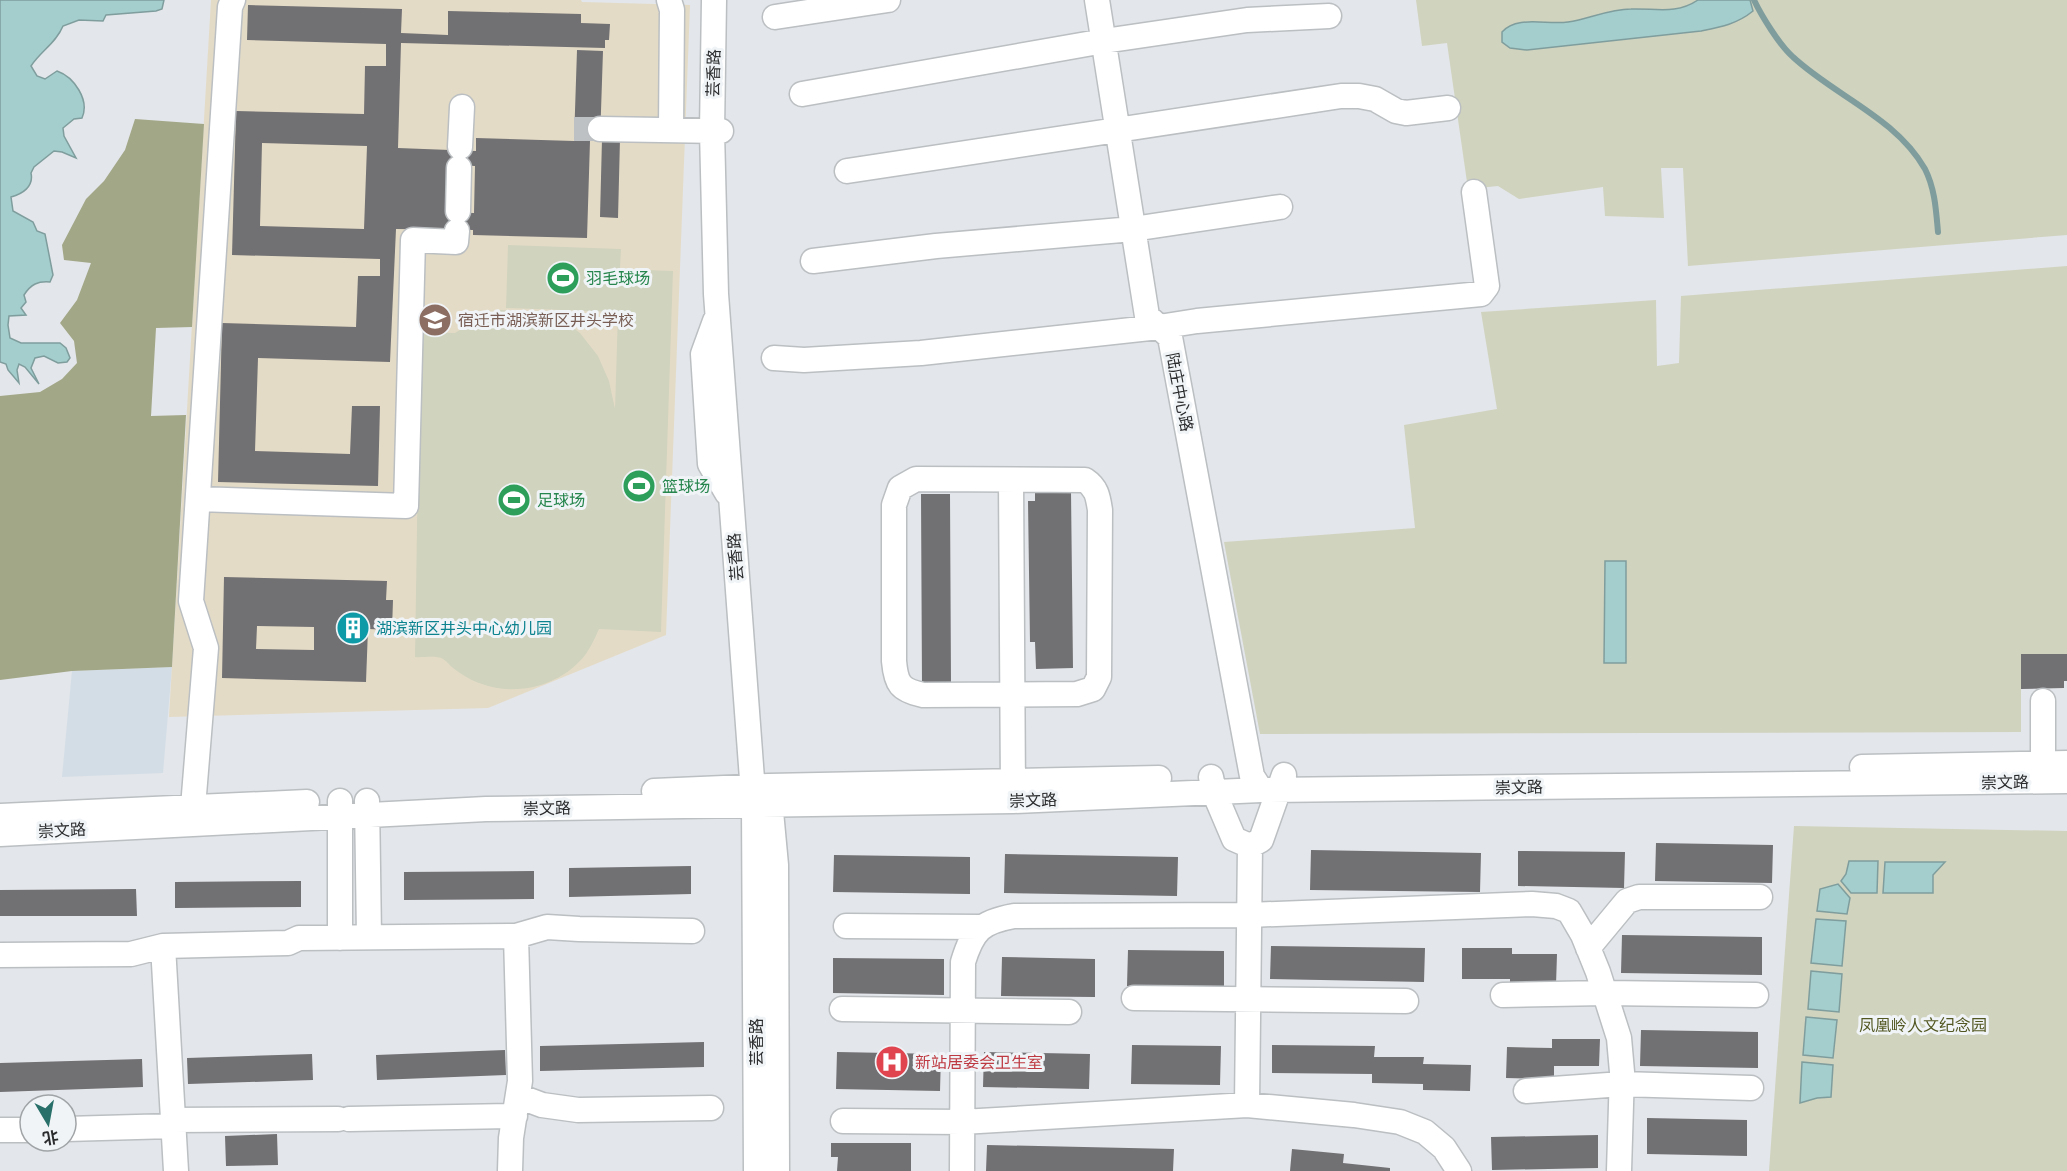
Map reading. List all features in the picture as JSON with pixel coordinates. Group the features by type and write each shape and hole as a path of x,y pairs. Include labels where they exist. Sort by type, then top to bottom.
{"street":[{"path":"194,807 206,648 192,601 230,7 233,0"},
{"path":"669,0 672,10 671,130"},
{"name":"芸香路","path":"714,0 712,42 722,40 717,131 717,314 730,499 761,796 776,865 777,1171"},
{"path":"776,17 888,0"},
{"name":"陆庄中心路","path":"1097,0 1147,316 1170,337 1269,783"},
{"path":"802,94 1104,41 1247,20 1329,16"},
{"path":"847,171 1341,96 1375,99 1396,111 1406,113 1448,108"},
{"path":"198,499 406,506 414,240 456,242 462,106"},
{"path":"600,129 717,131"},
{"name":"芸香路","path":"717,131 729,361 754,657 760,682 761,796 756,1171"},
{"path":"774,358 804,360 921,353 1197,321 1480,294 1487,286 1474,192"},
{"path":"813,261 936,246 1133,229 1280,207"},
{"path":"916,479 1011,480 1085,480 1092,485 1098,495 1101,510 1099,677 1097,684 1093,689 1077,694 922,695 911,692 900,686 895,676 894,661 894,505 900,488 916,479"},
{"path":"1011,480 1013,791"},
{"path":"2043,700 2055,763"},
{"name":"崇文路","path":"0,834 367,808 486,809 761,796 2055,763"},
{"name":"崇文路","path":"1269,783 2067,781"},
{"path":"1250,846 1261,840 1269,783"},
{"path":"1212,784 1234,839 1250,846"},
{"name":"崇文路","path":"0,816 194,807 340,809"},
{"path":"367,808 369,937"},
{"path":"340,809 340,938"},
{"path":"1247,1105 1250,846"},
{"path":"1588,948 1627,901 1640,897 1760,897"},
{"path":"846,926 980,927 994,920 1014,916 1249,915 1532,904 1556,906 1569,911 1588,948 1619,1038 1622,1084 1619,1171"},
{"path":"0,956 131,954 163,946 288,943 299,938 516,936 547,927 579,930 692,931"},
{"path":"962,1171 963,963 969,942 980,927"},
{"path":"510,1171 511,1138 520,1081 516,936"},
{"path":"163,946 176,1171"},
{"path":"1503,995 1605,993 1756,995"},
{"path":"1134,998 1406,1001"},
{"path":"842,1009 1069,1012"},
{"path":"1526,1091 1622,1084 1751,1088"},
{"path":"78,1128 172,1123 344,1119 542,1105 578,1110 711,1108"},
{"path":"843,1121 962,1122 1247,1105 1354,1115 1400,1122 1425,1132 1444,1148 1459,1171"},
{"path":"0,1130 18,1130"}],"shaded area":[{"name":"宿迁市湖滨新区井头学校","path":"211,0 581,0 582,2 690,5 666,635 488,708 169,717"},
{"path":"172,667 163,773 62,777 72,671"}],"green space":[{"path":"1416,0 2067,0 2067,235 1688,266 1683,168 1661,168 1664,218 1605,216 1603,187 1519,199 1498,186 1468,189 1447,43 1422,46"},
{"path":"135,119 204,124 192,327 156,328 151,416 186,415 172,667 72,671 0,680 0,396 40,392 62,379 77,363 74,341 60,323 77,300 91,263 64,260 62,245 86,199 104,181 125,150"},
{"path":"508,245 621,249 620,269 673,271 661,632 599,629 586,654 570,670 547,683 521,689 495,688 460,673 440,658 415,657 420,332 455,333 479,318 501,310 537,312 552,316 580,333 598,356 609,381 615,409 618,312 506,308"},
{"path":"2067,266 2067,654 2021,654 2021,732 1260,734 1224,542 1415,528 1404,425 1497,409 1481,312 1656,300 1657,366 1679,363 1681,296"},
{"name":"凤凰岭人文纪念园","path":"1794,826 2067,831 2067,1171 1769,1171"}],"water":[{"path":"0,0 164,0 162,9 156,11 106,15 103,21 79,20 63,26 31,66 37,76 45,79 57,71 69,78 79,90 84,104 82,118 74,119 63,128 64,136 76,158 54,151 34,167 29,186 11,197 13,211 33,222 37,231 45,234 53,275 50,282 35,284 24,295 26,302 21,308 26,315 9,316 10,338 21,343 60,343 66,348 70,358 67,362 58,363 44,356 35,358 31,368 39,384 25,367 19,364 17,370 19,383 6,364 0,362"},
{"path":"1698,0 1750,0 1753,11 1735,22 1701,31 1527,50 1510,48 1502,42 1502,32 1508,27 1524,22 1568,22 1623,9 1682,8"},
{"path":"1605,561 1626,561 1626,663 1604,663"},
{"path":"1849,861 1878,861 1877,893 1851,893 1841,881 1846,874"},
{"path":"1885,862 1945,862 1933,875 1933,893 1883,893"},
{"path":"1838,884 1850,898 1847,914 1817,911 1820,889"},
{"path":"1816,919 1846,921 1842,966 1811,963"},
{"path":"1811,971 1842,974 1839,1012 1808,1009"},
{"path":"1806,1017 1837,1020 1833,1058 1803,1055"},
{"path":"1802,1062 1833,1065 1831,1097 1800,1103"}],"building":[{"path":"248,5 402,9 401,33 448,35 448,11 581,14 581,23 610,24 609,40 605,40 605,48 401,43 398,148 476,151 476,138 574,141 577,50 603,51 600,141 590,141 587,238 473,235 473,230 396,229 390,362 258,358 255,451 350,454 352,406 380,406 378,486 218,482 222,323 356,327 358,276 380,276 380,259 232,255 236,111 364,114 365,66 386,66 386,44 247,40","holes":["262,143 367,146 364,229 260,226","450,165 475,166 474,213 448,212"]},
{"path":"602,139 620,139 618,218 600,217"},
{"path":"1071,492 1073,668 1036,669 1035,642 1030,642 1028,501 1035,501 1035,493"},
{"path":"921,494 950,494 951,685 922,685"},
{"name":"湖滨新区井头中心幼儿园","path":"224,577 387,581 386,600 393,600 392,630 368,629 366,682 222,678","holes":["257,626 314,627 314,650 256,649"]},
{"path":"2021,654 2067,654 2067,681 2064,681 2064,688 2021,689"},
{"path":"1656,843 1773,845 1772,883 1655,881"},
{"path":"1311,850 1481,853 1480,892 1310,890"},
{"path":"1518,851 1625,852 1624,888 1518,886"},
{"path":"1005,854 1178,857 1177,896 1004,893"},
{"path":"834,855 970,857 970,894 833,892"},
{"path":"691,866 691,894 569,897 569,868"},
{"path":"534,871 534,899 404,900 404,872"},
{"path":"301,881 301,907 175,908 175,882"},
{"path":"136,889 137,916 0,916 0,890"},
{"path":"1622,935 1762,937 1762,975 1621,973"},
{"path":"1271,946 1425,948 1424,982 1270,979"},
{"path":"1462,948 1512,948 1512,954 1557,954 1556,985 1510,985 1510,979 1462,979"},
{"path":"1128,950 1224,951 1224,988 1127,986"},
{"path":"1002,957 1095,959 1095,997 1001,996"},
{"path":"833,958 944,959 944,995 833,993"},
{"path":"1641,1030 1758,1032 1758,1068 1640,1066"},
{"path":"1552,1039 1600,1039 1599,1066 1554,1066 1554,1079 1506,1078 1507,1047 1552,1048"},
{"path":"704,1042 704,1067 540,1071 540,1046"},
{"path":"1132,1045 1221,1046 1220,1085 1131,1084"},
{"path":"1272,1045 1375,1046 1374,1057 1424,1057 1423,1064 1471,1065 1470,1091 1423,1090 1423,1084 1372,1083 1372,1074 1272,1073"},
{"path":"505,1050 506,1075 377,1080 376,1055"},
{"path":"837,1052 941,1054 940,1091 836,1089"},
{"path":"984,1052 1090,1054 1089,1089 983,1087"},
{"path":"312,1054 313,1080 188,1084 187,1058"},
{"path":"142,1059 143,1087 0,1092 0,1063"},
{"path":"1647,1118 1747,1120 1747,1156 1647,1154"},
{"path":"277,1134 278,1165 226,1166 225,1136"},
{"path":"1598,1135 1598,1168 1492,1170 1491,1137"},
{"path":"831,1143 911,1143 911,1171 837,1171 838,1157 831,1157"},
{"path":"987,1145 1174,1149 1173,1171 986,1171"},
{"path":"1292,1149 1344,1154 1343,1163 1390,1168 1390,1171 1290,1171"}],"waterway":[{"path":"1754,0 1771,30 1793,57 1881,121 1912,151 1925,169 1931,184 1938,232"}],"tunnel":[{"path":"574,129 600,129"}],"place":[{"name":"羽毛球场","path":"563,278"},
{"name":"宿迁市湖滨新区井头学校","path":"435,320"},
{"name":"篮球场","path":"639,486"},
{"name":"足球场","path":"514,500"},
{"name":"湖滨新区井头中心幼儿园","path":"353,628"},
{"name":"新站居委会卫生室","path":"892,1062"}]}
